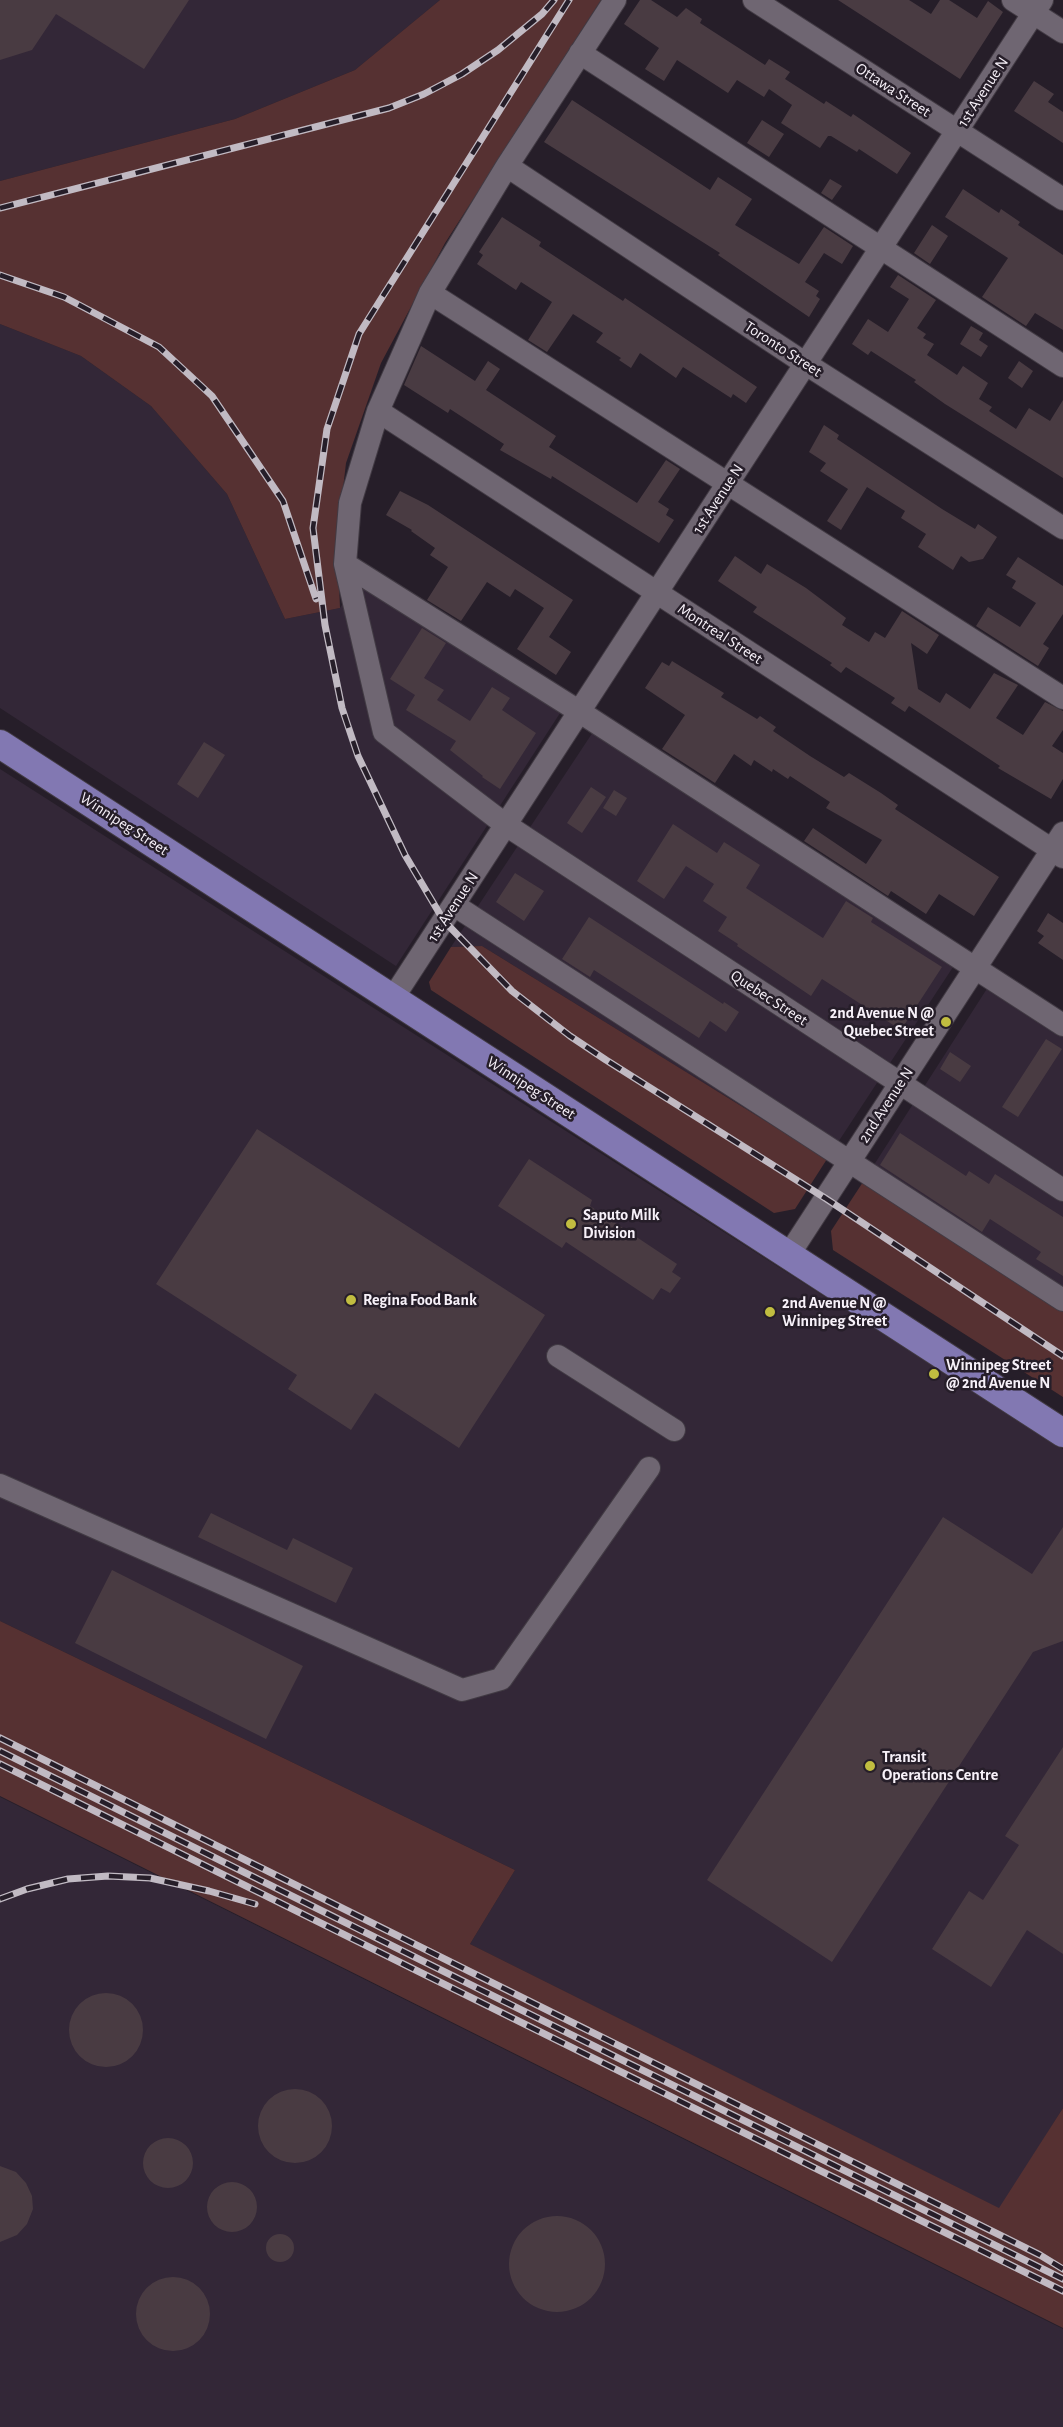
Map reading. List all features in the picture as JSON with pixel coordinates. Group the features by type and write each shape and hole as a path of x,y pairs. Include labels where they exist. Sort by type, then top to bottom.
{"main road":[{"name":"Winnipeg Street","path":"0,744 1063,1433"}],"street":[{"name":"Quebec Street","path":"615,0 507,166 430,293 378,411 350,503 345,564 384,732 506,825 1063,1190"},
{"name":"Ottawa Street","path":"754,0 1063,199"},
{"path":"1013,0 1038,7 1063,32"},
{"name":"1st Avenue N","path":"393,998 1038,7"},
{"path":"580,53 1063,366"},
{"name":"Toronto Street","path":"507,166 806,364 1063,528"},
{"path":"430,293 1063,698"},
{"name":"Montreal Street","path":"378,411 657,594 1059,846"},
{"path":"345,564 580,712 1063,1025"},
{"name":"2nd Avenue N","path":"788,1256 974,969 1059,846"},
{"path":"454,905 1063,1300"},
{"path":"558,1356 674,1430"},
{"path":"0,1485 462,1690 501,1679 649,1468"}],"shaded area":[{"path":"0,0 440,0 355,70 235,119 0,181"},
{"path":"440,0 601,0 445,243 381,363 346,463 337,539 340,608 285,619 227,494 151,406 81,356 0,324 0,181 235,119 355,70"},
{"path":"0,324 81,356 151,406 227,494 285,619 340,608 358,580 562,710 396,966 0,708"},
{"path":"593,732 955,964 827,1159 482,946 451,947"},
{"path":"0,769 1063,1449 1063,2108 1000,2209 470,1944 515,1870 0,1621"},
{"path":"482,946 827,1159 795,1209 774,1213 431,990 429,982 451,947"},
{"path":"990,984 1063,1032 1063,1311 863,1182"},
{"path":"863,1182 1063,1311 1063,1397 833,1250 831,1231"},
{"path":"0,1621 515,1870 470,1944 999,2208 1063,2108 1063,2328 0,1796"},
{"path":"0,1797 1063,2329 1063,2427 0,2427"}],"building":[{"path":"0,0 189,0 144,69 56,14 32,50 0,60"},
{"path":"640,0 651,0 677,17 686,8 702,19 700,23 765,65 769,59 790,72 785,79 824,104 826,101 851,117 853,114 911,153 897,174 859,149 857,152 831,136 828,136 820,148 781,123 792,105 769,89 764,97 737,80 728,93 677,60 664,81 645,69 659,48 624,24"},
{"path":"838,0 909,0 931,14 940,0 949,0 977,18 988,1 1003,12 960,79"},
{"path":"1034,81 1054,94 1048,102 1063,112 1063,143 1014,111"},
{"path":"572,100 710,190 718,177 752,199 735,225 799,264 824,227 853,246 842,264 824,253 805,282 819,291 816,296 820,299 809,317 718,255 720,253 544,142"},
{"path":"762,120 784,134 769,157 747,143"},
{"path":"830,179 842,186 832,200 821,193"},
{"path":"963,189 999,213 1001,209 1020,222 1018,225 1063,255 1063,330 1035,313 1026,326 982,297 1008,258 945,217"},
{"path":"502,217 541,242 539,246 623,301 625,298 757,387 746,403 733,394 731,398 683,367 676,378 640,353 631,368 619,360 621,358 596,342 603,333 573,314 547,352 528,340 552,302 521,282 516,290 477,264 483,255 479,252"},
{"path":"932,225 948,236 930,264 914,253"},
{"path":"898,275 936,300 917,328 926,334 923,338 934,344 927,355 957,375 963,366 988,383 979,399 992,407 989,411 1016,429 1029,408 1050,421 1063,400 1063,478 945,404 914,382 916,380 871,351 868,355 852,344 868,319 888,332 909,299 890,287"},
{"path":"971,326 983,333 979,340 988,346 981,357 960,344"},
{"path":"421,346 475,381 488,361 500,369 486,390 556,436 549,447 637,503 666,460 680,469 658,502 669,509 666,515 674,520 659,543 552,476 551,479 500,450 504,444 450,409 448,413 404,385"},
{"path":"1019,361 1033,371 1022,388 1008,378"},
{"path":"824,425 839,435 837,439 942,509 975,529 978,524 997,537 983,559 969,562 961,556 953,570 918,547 926,534 901,518 905,511 867,487 841,530 827,521 848,489 820,471 826,463 809,452"},
{"path":"400,491 428,505 573,600 549,637 571,652 556,675 517,649 544,608 515,589 510,597 487,582 461,621 427,600 448,567 430,555 435,548 412,530 386,515"},
{"path":"735,556 761,574 767,564 806,588 846,618 842,625 869,642 875,632 885,638 902,611 939,635 927,654 911,643 918,689 940,703 946,693 970,709 994,673 1018,685 996,718 1023,735 1045,702 1063,711 1063,730 1052,746 1063,753 1063,779 1051,799 998,768 1000,766 909,706 905,712 891,703 895,698 846,667 841,673 830,665 832,663 753,612 757,607 718,581"},
{"path":"1018,557 1063,586 1063,614 1043,644 1049,648 1038,666 976,626 988,607 1020,627 1036,603 1012,588 1016,581 1006,575"},
{"path":"422,628 446,643 424,678 444,690 437,700 470,721 492,687 510,698 502,710 536,733 500,789 450,750 456,741 406,710 415,695 390,679"},
{"path":"672,661 724,693 721,697 757,719 760,716 776,727 773,731 810,756 844,777 849,773 881,793 898,805 895,809 999,877 974,916 939,894 926,914 891,891 888,896 804,841 813,828 866,864 882,840 826,808 830,802 790,776 788,779 773,769 772,772 754,760 751,766 734,754 715,783 662,749 685,715 645,688 662,662 669,666"},
{"path":"204,742 225,755 198,798 177,784"},
{"path":"591,787 606,797 582,833 567,823"},
{"path":"614,790 627,798 616,816 603,808"},
{"path":"673,824 717,853 724,842 760,865 746,888 823,938 846,901 873,918 871,922 942,967 901,1030 822,979 811,996 737,946 738,944 718,931 727,917 703,901 714,884 686,866 664,899 637,881"},
{"path":"515,873 544,891 524,921 496,902"},
{"path":"1048,913 1063,923 1063,960 1038,943 1044,936 1037,931"},
{"path":"589,917 723,1004 724,1002 739,1012 726,1032 710,1021 699,1038 594,970 590,977 562,959"},
{"path":"1046,1039 1062,1049 1018,1117 1002,1107"},
{"path":"950,1052 971,1066 960,1082 940,1069"},
{"name":"Regina Food Bank","path":"257,1129 545,1315 459,1448 375,1393 351,1430 288,1389 297,1375 156,1284"},
{"path":"900,1133 966,1176 969,1171 989,1184 995,1174 1063,1217 1063,1276 1036,1259 1041,1252 990,1219 982,1232 880,1165"},
{"name":"Saputo Milk Division","path":"529,1159 592,1200 590,1206 677,1264 672,1272 681,1278 670,1293 661,1288 653,1300 566,1242 562,1248 498,1206"},
{"path":"211,1513 287,1550 293,1538 353,1568 336,1603 198,1537"},
{"name":"Transit Operations Centre","path":"943,1517 1032,1574 1063,1527 1063,1641 1033,1652 832,1962 707,1880"},
{"path":"112,1570 303,1666 266,1739 75,1643"},
{"name":"Transit Operations Centre","path":"1063,1747 1063,1954 1027,1930 991,1987 932,1949 969,1891 983,1900 1019,1845 1005,1836"},
{"path":"106,1993 120,1996 132,2004 140,2016 143,2030 140,2044 132,2056 120,2064 106,2067 92,2064 80,2056 72,2044 69,2030 72,2016 80,2004 92,1996"},
{"path":"295,2089 309,2092 321,2100 329,2112 332,2126 329,2140 321,2152 309,2160 295,2163 281,2160 269,2152 261,2140 258,2126 261,2112 269,2100 281,2092"},
{"path":"168,2138 177,2140 188,2149 193,2163 191,2172 182,2183 168,2188 159,2186 148,2177 143,2163 145,2154 154,2143"},
{"path":"0,2166 16,2172 26,2183 32,2196 33,2209 27,2224 17,2235 0,2242"},
{"path":"232,2182 241,2184 252,2193 257,2207 255,2216 246,2227 232,2232 223,2230 212,2221 207,2207 209,2198 218,2187"},
{"path":"548,2216 566,2216 584,2224 597,2237 605,2255 602,2283 584,2304 566,2312 548,2312 530,2304 517,2291 509,2273 509,2255 517,2237 530,2224"},
{"path":"280,2234 290,2238 294,2248 290,2258 280,2262 270,2258 266,2248 270,2238"},
{"path":"173,2277 187,2280 199,2288 207,2300 210,2314 207,2328 199,2340 187,2348 173,2351 159,2348 147,2340 139,2328 136,2314 139,2300 147,2288 159,2280"}],"railway":[{"path":"0,208 389,108 424,94 462,74 498,50 542,14 554,0"},
{"path":"569,0 359,334 327,429 313,528 325,625 342,708 358,756 405,855 444,921 512,991 570,1036 606,1060 825,1198 1063,1356"},
{"path":"0,275 64,297 159,347 212,396 283,501 316,599"},
{"path":"0,1738 1040,2255 1063,2269"},
{"path":"0,1751 1063,2279"},
{"path":"0,1764 1063,2291"},
{"path":"0,1899 27,1889 68,1879 108,1876 150,1878 255,1904"}],"place":[{"name":"2nd Avenue N @ Quebec Street","path":"946,1022"},
{"name":"Saputo Milk Division","path":"571,1224"},
{"name":"Regina Food Bank","path":"351,1300"},
{"name":"2nd Avenue N @ Winnipeg Street","path":"770,1312"},
{"name":"Winnipeg Street @ 2nd Avenue N","path":"934,1374"},
{"name":"Transit Operations Centre","path":"870,1766"}]}
